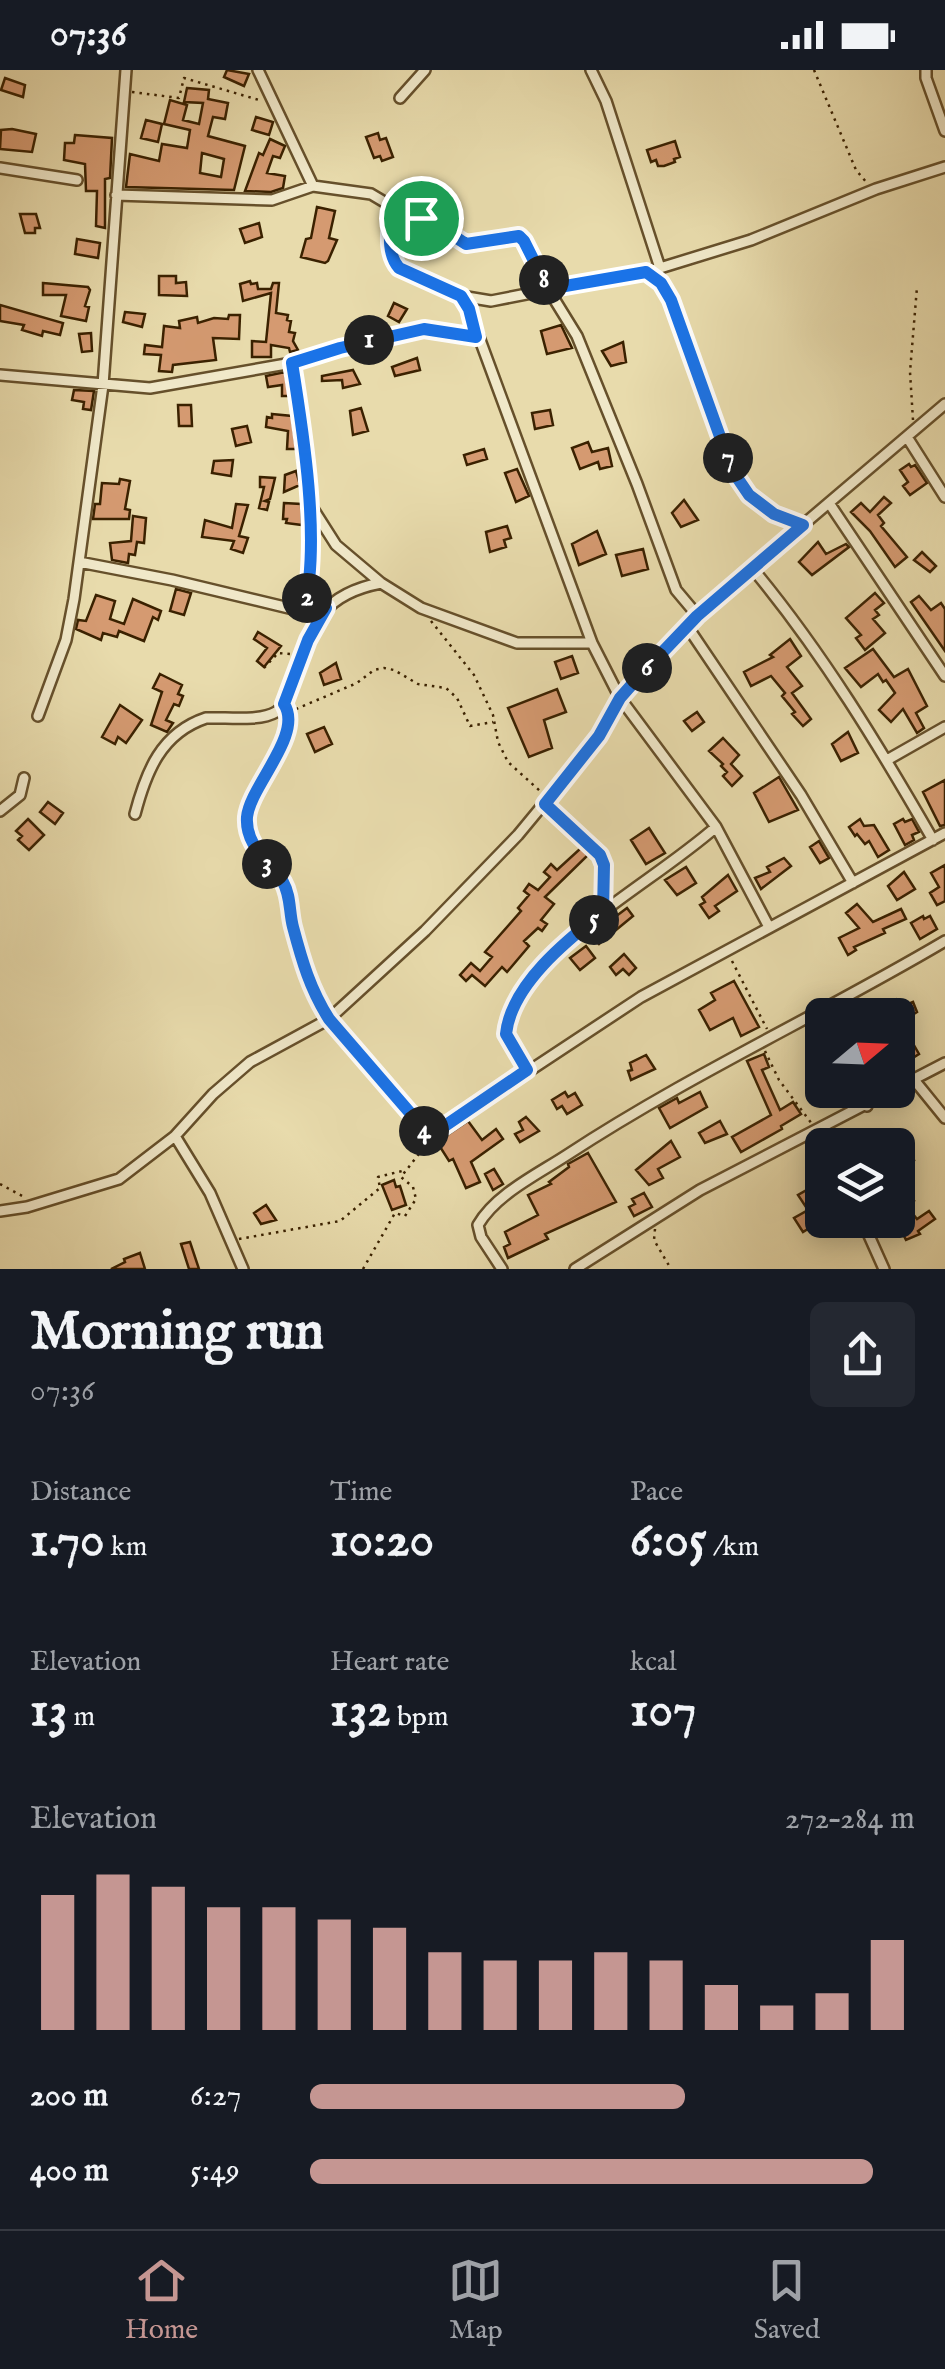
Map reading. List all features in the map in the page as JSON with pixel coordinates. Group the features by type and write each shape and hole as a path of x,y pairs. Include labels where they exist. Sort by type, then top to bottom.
{"street":[{"path":"38,716 66,640 79,562 102,386 126,70"},
{"path":"258,70 312,186"},
{"path":"400,98 425,70"},
{"path":"591,70 606,101 660,268"},
{"path":"926,70 945,130"},
{"path":"471,317 491,302 646,272 751,240 876,189 945,167"},
{"path":"0,168 77,180"},
{"path":"116,195 255,201 272,200 312,186 371,194 466,244 519,236 578,336 676,590 697,616"},
{"path":"392,206 390,252 399,268 461,296 491,302"},
{"path":"646,272 661,283 671,300 732,470 749,495 774,514 803,525"},
{"path":"461,296 592,643 620,698 716,827 768,927"},
{"path":"0,375 150,388 292,363 424,329 476,337"},
{"path":"292,363 304,440 308,502 309,571 304,609"},
{"path":"0,1211 119,1179 176,1136 213,1094 250,1062 329,1019 425,930 547,801 599,736 620,698 697,616 945,404"},
{"path":"911,433 945,497"},
{"path":"308,502 336,545 382,583 421,608 517,642 592,643"},
{"path":"829,503 945,676"},
{"path":"79,562 275,606 326,608"},
{"path":"753,569 793,618 888,760 933,840"},
{"path":"135,814 149,768 162,746 206,718 263,716 286,708 301,657 326,608 347,591 382,583"},
{"path":"687,626 801,795 853,883"},
{"path":"888,760 945,727"},
{"path":"0,811 20,795 24,778"},
{"path":"547,801 600,855 604,865 603,912"},
{"path":"527,1070 506,1034 513,1010 547,960 603,912 648,882 716,827"},
{"path":"430,1136 641,997 945,834"},
{"path":"841,998 945,941"},
{"path":"502,1269 478,1225 520,1185 607,1128 805,1018"},
{"path":"945,1064 915,1082 945,1118"},
{"path":"822,1128 863,1108"},
{"path":"176,1136 210,1194 242,1269"},
{"path":"575,1269 660,1213 805,1137"},
{"path":"870,1238 884,1269"}],"path":[{"path":"814,70 856,170 876,189"},
{"path":"125,92 179,98 184,78 236,91 276,107"},
{"path":"421,218 448,185"},
{"path":"911,433 910,372 916,286"},
{"path":"432,623 466,661 508,762 547,801"},
{"path":"264,668 282,652 301,657"},
{"path":"362,1269 396,1213 406,1216 416,1199 413,1187 400,1177 422,1154 430,1136 329,1019 306,974 284,884 262,858 247,825 250,805 278,752 286,708 384,668 418,684 446,688 457,698 466,723 472,727 493,722"},
{"path":"727,950 765,1038 773,1071 816,1128"},
{"path":"230,1240 340,1221 380,1188 378,1177 404,1171"},
{"path":"0,1184 35,1204"},
{"path":"660,1213 654,1240 671,1269"}],"building":[{"path":"227,70 249,74 244,86 224,77"},
{"path":"5,78 25,85 23,97 1,90"},
{"path":"187,88 209,90 208,99 228,103 225,119 213,117 208,136 245,146 234,190 126,187 130,154 159,161 162,144 187,148 190,130 164,124 170,100 187,105 183,120 199,124 203,103 184,102","holes":["202,153 224,159 221,177 200,173"]},
{"path":"256,117 273,122 269,135 252,130"},
{"path":"146,120 162,124 158,142 141,138"},
{"path":"1,130 36,134 32,152 0,149"},
{"path":"378,133 380,140 386,138 393,157 382,161 380,156 374,158 366,137"},
{"path":"75,135 112,138 110,178 105,179 105,228 96,226 97,191 86,191 85,164 64,160 65,143 74,143"},
{"path":"270,139 285,146 280,158 273,156 267,173 285,176 283,188 271,192 245,191 259,153 263,155"},
{"path":"675,141 680,157 675,162 658,166 656,160 651,162 647,150"},
{"path":"317,207 335,211 329,238 337,240 325,263 301,257 306,239 311,238"},
{"path":"20,214 36,214 40,228 35,228 35,233 25,233"},
{"path":"259,223 262,237 245,243 240,229"},
{"path":"77,239 100,243 98,258 75,254"},
{"path":"159,276 176,276 176,283 186,282 187,296 159,295"},
{"path":"43,283 88,287 86,321 61,316 66,295 43,295"},
{"path":"257,283 258,289 271,289 273,283 279,283 276,313 288,315 289,332 295,333 293,341 298,350 290,352 289,348 271,345 271,357 252,357 252,341 266,342 271,293 243,301 240,284"},
{"path":"394,303 407,309 399,322 388,316"},
{"path":"0,305 63,323 60,335 43,331 42,336 22,330 24,325 0,321"},
{"path":"125,312 145,314 142,327 123,322"},
{"path":"229,315 240,315 239,339 213,338 216,360 173,365 172,372 159,371 161,355 144,354 145,345 162,347 164,326 180,328 179,321 197,317 198,323 228,319"},
{"path":"561,325 572,348 547,354 541,331"},
{"path":"91,333 92,351 82,352 79,334"},
{"path":"623,342 626,362 611,366 602,351"},
{"path":"417,358 420,370 395,376 392,367"},
{"path":"353,370 360,384 343,388 342,380 322,381 322,376"},
{"path":"285,372 289,396 282,396 282,385 268,387 266,376"},
{"path":"74,390 94,391 91,410 83,409 84,402 72,400"},
{"path":"178,405 191,405 192,426 179,426"},
{"path":"361,408 368,431 353,435 350,411"},
{"path":"550,410 553,425 535,429 532,413"},
{"path":"272,414 292,416 296,449 287,449 288,431 266,427 267,417 272,418"},
{"path":"247,426 251,442 236,446 232,429"},
{"path":"588,442 592,452 608,448 612,466 600,469 598,462 580,469 572,448"},
{"path":"484,449 487,459 467,465 464,455"},
{"path":"233,460 231,476 212,473 214,461"},
{"path":"915,465 927,483 910,495 903,486 908,482 900,470"},
{"path":"517,469 529,496 516,502 505,473"},
{"path":"296,471 300,485 284,492 285,475"},
{"path":"260,477 275,478 270,499 265,501 269,502 267,510 259,508 264,487 260,487"},
{"path":"120,479 130,481 125,509 130,510 129,519 93,519 95,504 100,504 102,483 119,484"},
{"path":"884,497 891,503 878,515 884,523 881,526 907,557 895,567 851,512 861,503 870,512"},
{"path":"684,500 698,520 681,527 672,513"},
{"path":"284,503 301,504 302,525 286,523"},
{"path":"236,504 248,505 239,536 248,538 243,553 231,549 234,541 202,537 205,520 232,528"},
{"path":"133,516 146,518 144,543 137,542 135,555 129,554 128,563 112,560 110,543 131,541"},
{"path":"507,526 511,538 504,540 506,547 490,552 486,532"},
{"path":"597,531 606,554 579,565 572,544"},
{"path":"818,542 826,554 846,544 849,547 812,575 799,562"},
{"path":"643,549 648,569 622,576 616,555"},
{"path":"922,552 936,566 930,572 914,560"},
{"path":"176,589 191,593 184,615 170,611"},
{"path":"875,593 884,603 875,610 879,615 873,619 885,633 865,650 856,638 861,635 846,618"},
{"path":"96,595 115,601 110,619 124,624 133,599 161,611 158,620 153,617 144,641 119,631 117,637 103,633 101,640 76,629 78,620 86,621"},
{"path":"919,596 931,610 941,603 945,609 945,651 911,602"},
{"path":"258,632 281,646 264,667 257,661 267,648 254,639"},
{"path":"790,639 801,656 787,667 802,686 792,693 811,719 803,726 771,676 751,686 744,672 773,657 770,655"},
{"path":"873,649 894,677 908,669 927,706 916,713 924,728 917,733 903,709 891,722 879,710 895,693 886,680 883,682 878,674 861,687 845,668"},
{"path":"572,656 578,673 561,679 555,662"},
{"path":"336,663 341,679 324,685 320,673"},
{"path":"160,674 182,685 179,706 174,704 166,720 173,723 167,732 151,725 162,692 153,688"},
{"path":"557,689 566,712 544,720 552,748 529,757 508,708"},
{"path":"120,705 142,720 126,743 118,737 115,744 102,737"},
{"path":"697,712 704,722 692,731 684,721"},
{"path":"324,727 332,744 315,752 307,734"},
{"path":"848,732 858,753 841,761 832,744"},
{"path":"723,738 739,755 731,764 742,776 732,786 723,776 727,772 723,764 709,751"},
{"path":"779,777 798,810 769,822 754,793"},
{"path":"945,780 945,825 940,826 923,792"},
{"path":"48,802 63,813 55,824 40,812"},
{"path":"28,819 44,835 29,850 18,840 22,836 16,831"},
{"path":"860,819 864,826 874,825 889,850 878,857 869,841 865,844 855,836 849,827"},
{"path":"912,819 919,832 905,845 894,824"},
{"path":"649,828 665,853 646,864 631,840"},
{"path":"819,841 829,858 820,863 810,847"},
{"path":"581,848 588,855 545,897 554,904 541,920 547,924 524,941 529,946 507,972 502,967 485,986 472,975 466,981 460,975 471,963 480,971 492,957 485,952 521,911 518,908 529,895 524,891 529,884 538,890 550,877 544,872 551,864 557,870"},
{"path":"784,858 791,866 761,889 755,878 770,872 767,867"},
{"path":"945,865 945,901 937,905 930,893 939,887 931,873"},
{"path":"686,867 696,883 677,895 665,880"},
{"path":"904,872 915,889 897,900 888,886"},
{"path":"728,875 737,891 715,906 719,911 709,918 700,905 705,902 702,897"},
{"path":"857,904 873,922 901,909 906,919 854,947 856,950 848,955 839,938 859,928 846,913"},
{"path":"627,908 633,916 599,944 591,935"},
{"path":"930,916 937,929 920,939 911,923"},
{"path":"586,946 595,958 580,970 570,958"},
{"path":"624,954 636,968 629,975 623,969 616,975 610,967"},
{"path":"734,981 759,1027 741,1036 733,1018 710,1030 699,1010 715,1000 711,993"},
{"path":"764,1054 769,1067 762,1070 780,1110 793,1102 801,1114 741,1152 732,1137 771,1115 747,1061"},
{"path":"646,1055 655,1069 631,1080 630,1063"},
{"path":"565,1092 568,1097 575,1093 582,1105 567,1114 562,1106 557,1109 552,1100"},
{"path":"700,1092 707,1107 670,1128 659,1108"},
{"path":"526,1117 539,1131 520,1142 515,1134 523,1130 519,1122"},
{"path":"468,1121 482,1140 496,1129 503,1139 471,1162 480,1182 466,1188 453,1159 449,1161 437,1142"},
{"path":"720,1121 727,1134 705,1143 699,1133"},
{"path":"671,1141 680,1157 658,1169 663,1178 649,1185 636,1170"},
{"path":"588,1153 616,1202 545,1234 548,1239 508,1258 504,1247 510,1244 505,1232 538,1215 528,1195 551,1184 568,1164"},
{"path":"494,1169 503,1184 493,1190 485,1174"},
{"path":"394,1180 406,1205 392,1210 382,1185"},
{"path":"644,1193 652,1207 634,1216 629,1207 635,1204 632,1199"},
{"path":"266,1205 276,1220 261,1224 254,1213"},
{"path":"929,1211 935,1219 918,1231 920,1234 915,1236 915,1217 917,1219"},
{"path":"805,1212 805,1231 803,1232 794,1218"},
{"path":"190,1242 199,1269 189,1269 181,1244"},
{"path":"140,1253 145,1269 111,1269 124,1259"}],"route":[{"path":"392,206 421,218 466,244 519,236 548,289 646,272 661,283 671,300 732,470 749,495 774,514 803,525 697,616 635,681 620,698 599,736 545,804 600,855 604,865 603,912 547,960 507,1022 510,1045 527,1070 430,1136 329,1019 318,1001 306,974 284,884 262,858 247,825 250,805 284,735 288,716 284,704 308,640 326,608 304,609 309,571 308,502 304,440 292,363 424,329 476,337 469,309 461,296 399,268 393,261 392,206"}]}
